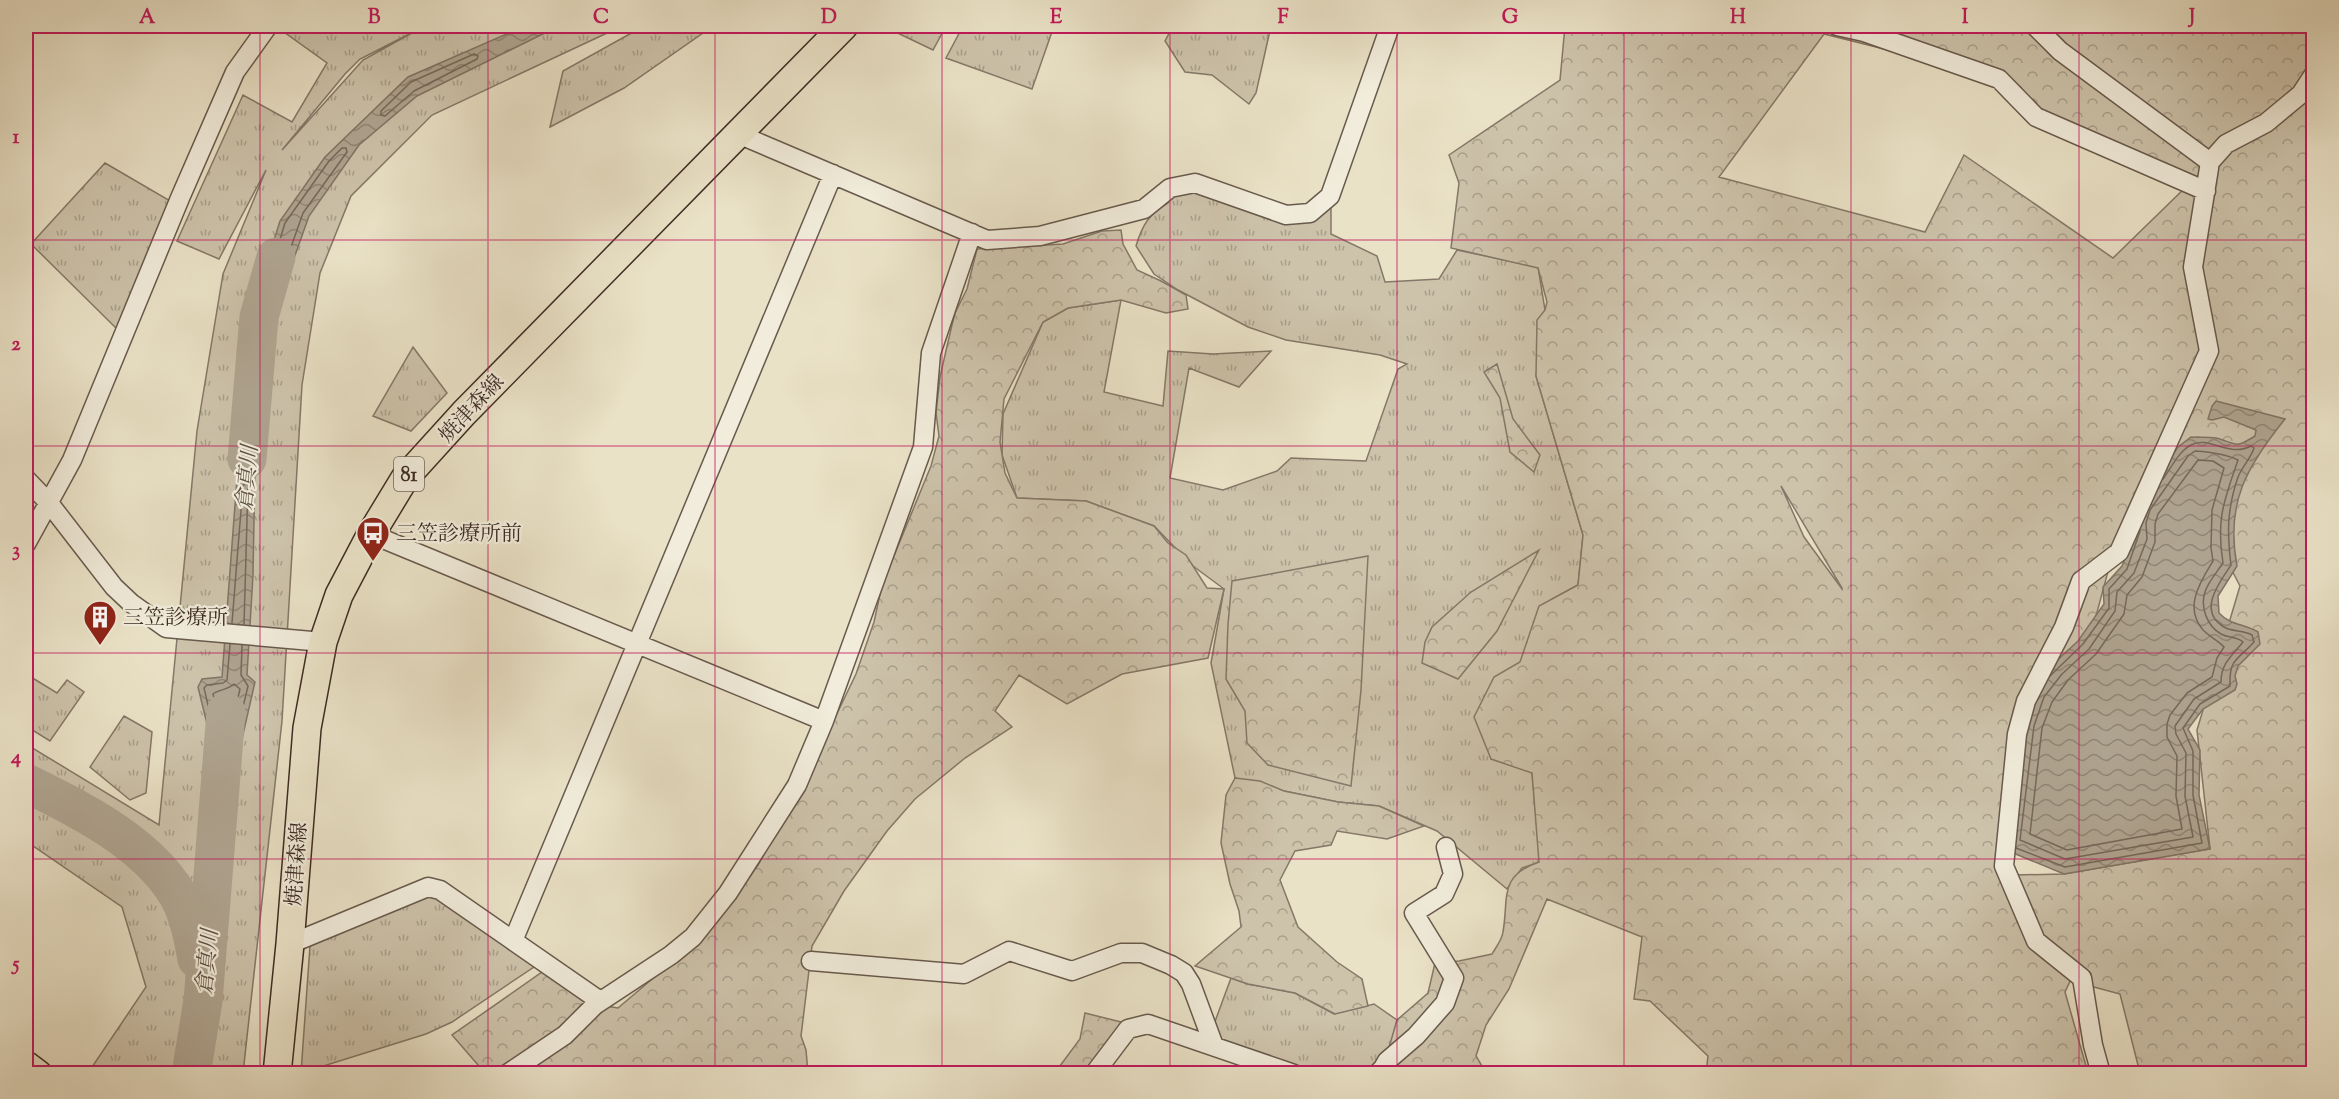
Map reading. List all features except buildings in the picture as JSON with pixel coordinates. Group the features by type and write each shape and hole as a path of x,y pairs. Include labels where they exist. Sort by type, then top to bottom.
{"main road":[{"name":"焼津森線","path":"277,1074 307,728 323,642 339,595 371,534 405,478 464,413 844,26"},
{"path":"26,1065 38,1074"}],"street":[{"path":"26,544 72,460 180,198 235,72 268,26"},
{"path":"738,134 987,240 1040,236 1144,209 1170,188 1195,183 1286,215 1310,213 1330,196 1390,26"},
{"path":"1837,26 1864,32 1999,79 2036,117 2206,191"},
{"path":"2035,26 2060,51 2210,162"},
{"path":"2101,1074 2092,1045 2082,978 2036,941 2004,866 2017,734 2026,701 2064,627 2081,581 2120,552 2209,351 2193,267 2210,162 2226,144 2266,123 2301,94 2313,74"},
{"path":"513,941 832,174"},
{"path":"507,1074 565,1035 600,1001 671,956 693,937 728,893 796,785 824,721 922,447 931,353 972,233"},
{"path":"26,479 49,503 98,568 131,603 166,628 323,642"},
{"path":"371,534 824,721"},
{"path":"1377,1074 1387,1061 1416,1036 1445,1003 1454,978 1414,913 1444,894 1454,874 1446,847"},
{"path":"290,944 428,886 440,890 600,1001"},
{"path":"811,961 964,974 1009,951 1072,971 1121,953 1142,953 1184,973 1191,984 1214,1046"},
{"path":"1094,1074 1128,1029 1148,1024 1294,1074"}],"green space":[{"path":"288,26 622,26 432,115 351,196 320,273 302,385 282,721 243,1073 88,1073 146,987 122,907 26,841 26,744 159,825 197,431 223,274 266,170 219,259 177,241 243,95 292,122 327,63 284,32","holes":["419,29 363,60 282,150 360,59"]},
{"path":"644,26 713,26 624,88 550,127 563,71"},
{"path":"883,26 946,26 933,50"},
{"path":"963,26 1054,26 1032,89 946,58"},
{"path":"1173,26 1271,26 1256,93 1249,104 1212,75 1185,72 1165,41"},
{"path":"1565,26 2313,26 2313,1073 2140,1073 2120,994 2083,984 2028,916 2015,875 2064,874 2210,849 2197,730 2240,586 2223,553 2219,512 2110,564 2092,631 1999,872 2033,935 2043,959 2072,977 2065,992 2088,1073 1706,1073 1708,1056 1650,1001 1634,999 1642,937 1547,899 1509,989 1486,1025 1476,1056 1486,1073 1385,1073 1383,1068 1397,1020 1428,993 1435,963 1492,954 1502,935 1506,899 1511,881 1517,874 1539,862 1532,773 1491,759 1474,717 1494,677 1520,662 1539,606 1578,585 1583,535 1536,376 1537,320 1545,310 1547,302 1538,268 1451,248 1459,183 1449,155 1560,80","holes":["1824,34 1988,75 2036,117 2189,184 2113,258 1964,155 1925,232 1719,177","1781,486 1842,588 1842,589 1804,537"]},
{"path":"105,163 172,202 117,329 31,244"},
{"path":"1204,186 1292,223 1331,203 1331,234 1377,256 1385,282 1439,279 1457,250 1538,267 1545,310 1536,376 1583,535 1578,585 1552,599 1491,759 1532,772 1540,862 1522,868 1507,889 1437,831 1379,806 1338,802 1235,778 1211,663 1224,589 1193,566 1154,526 1086,501 1017,498 1002,455 1003,414 1043,322 1068,308 1121,300 1104,392 1163,406 1168,351 1213,354 1271,351 1239,387 1189,368 1170,478 1223,490 1277,471 1291,458 1366,461 1398,369 1407,364 1380,355 1286,340 1248,327 1178,290 1154,274 1136,246 1147,221 1168,203 1173,187"},
{"path":"1121,230 1123,244 1137,270 1186,295 1188,309 1166,313 1121,300 1068,308 1043,322 1004,399 1000,442 1005,473 1017,498 1086,501 1154,526 1168,543 1186,555 1207,588 1224,589 1208,658 1122,674 1067,704 1019,675 995,711 1012,727 965,758 915,799 887,831 844,891 812,946 801,1036 806,1050 808,1073 485,1073 452,1035 545,970 606,1006 618,1008 711,929 758,865 805,780 856,674 874,622 882,585 931,466 939,436 936,413 940,377 955,313 967,289 977,249 1063,244 1102,231"},
{"path":"413,347 447,393 411,431 373,416"},
{"path":"1497,364 1513,419 1540,455 1534,472 1510,452 1500,398 1484,372"},
{"path":"1539,550 1497,631 1458,679 1422,663 1425,642 1432,627 1471,592"},
{"path":"1368,556 1361,690 1351,786 1268,765 1247,743 1245,711 1226,679 1232,581"},
{"path":"26,674 57,693 67,680 84,692 50,741 26,726"},
{"path":"124,716 152,732 146,793 130,800 90,767"},
{"path":"1235,778 1260,781 1284,791 1338,802 1379,806 1424,826 1387,839 1337,831 1331,845 1295,851 1280,880 1298,927 1337,962 1362,979 1368,1006 1335,1014 1295,993 1248,984 1195,966 1241,927 1221,843 1226,795"},
{"path":"418,896 436,896 540,963 452,1022 426,1034 301,1073 310,946"},
{"path":"1231,978 1248,984 1295,993 1334,1014 1374,1004 1397,1020 1387,1061 1373,1074 1312,1073 1221,1043 1213,1027"},
{"path":"1085,1013 1125,1023 1084,1073 1054,1074 1080,1039"}],"water":[{"path":"525,26 559,26 417,96 359,145 309,216 272,320 267,309 253,307 280,221 325,157 408,77"},
{"path":"243,399 256,409 253,575 247,675 255,682 231,787 207,724 198,687 202,679 222,677"},
{"path":"2216,401 2285,419 2260,453 2242,486 2234,523 2237,566 2218,596 2219,613 2228,620 2258,632 2260,644 2238,666 2235,690 2203,709 2188,729 2200,750 2199,795 2210,849 2064,874 2006,850 2020,722 2052,665 2078,641 2104,604 2103,587 2122,566 2134,534 2138,504 2178,447 2191,437 2217,438 2237,444 2255,436 2256,430 2224,417 2208,419"}],"waterway":[{"name":"倉真川","path":"247,459 259,317 276,257"},
{"name":"倉真川","path":"191,1074 203,1001 226,712"},
{"path":"26,783 70,805 115,832 155,865 171,884 183,905 192,932 197,959"}],"place":[{"name":"三笠診療所前","path":"373,562"},
{"name":"三笠診療所","path":"100,646"}]}
